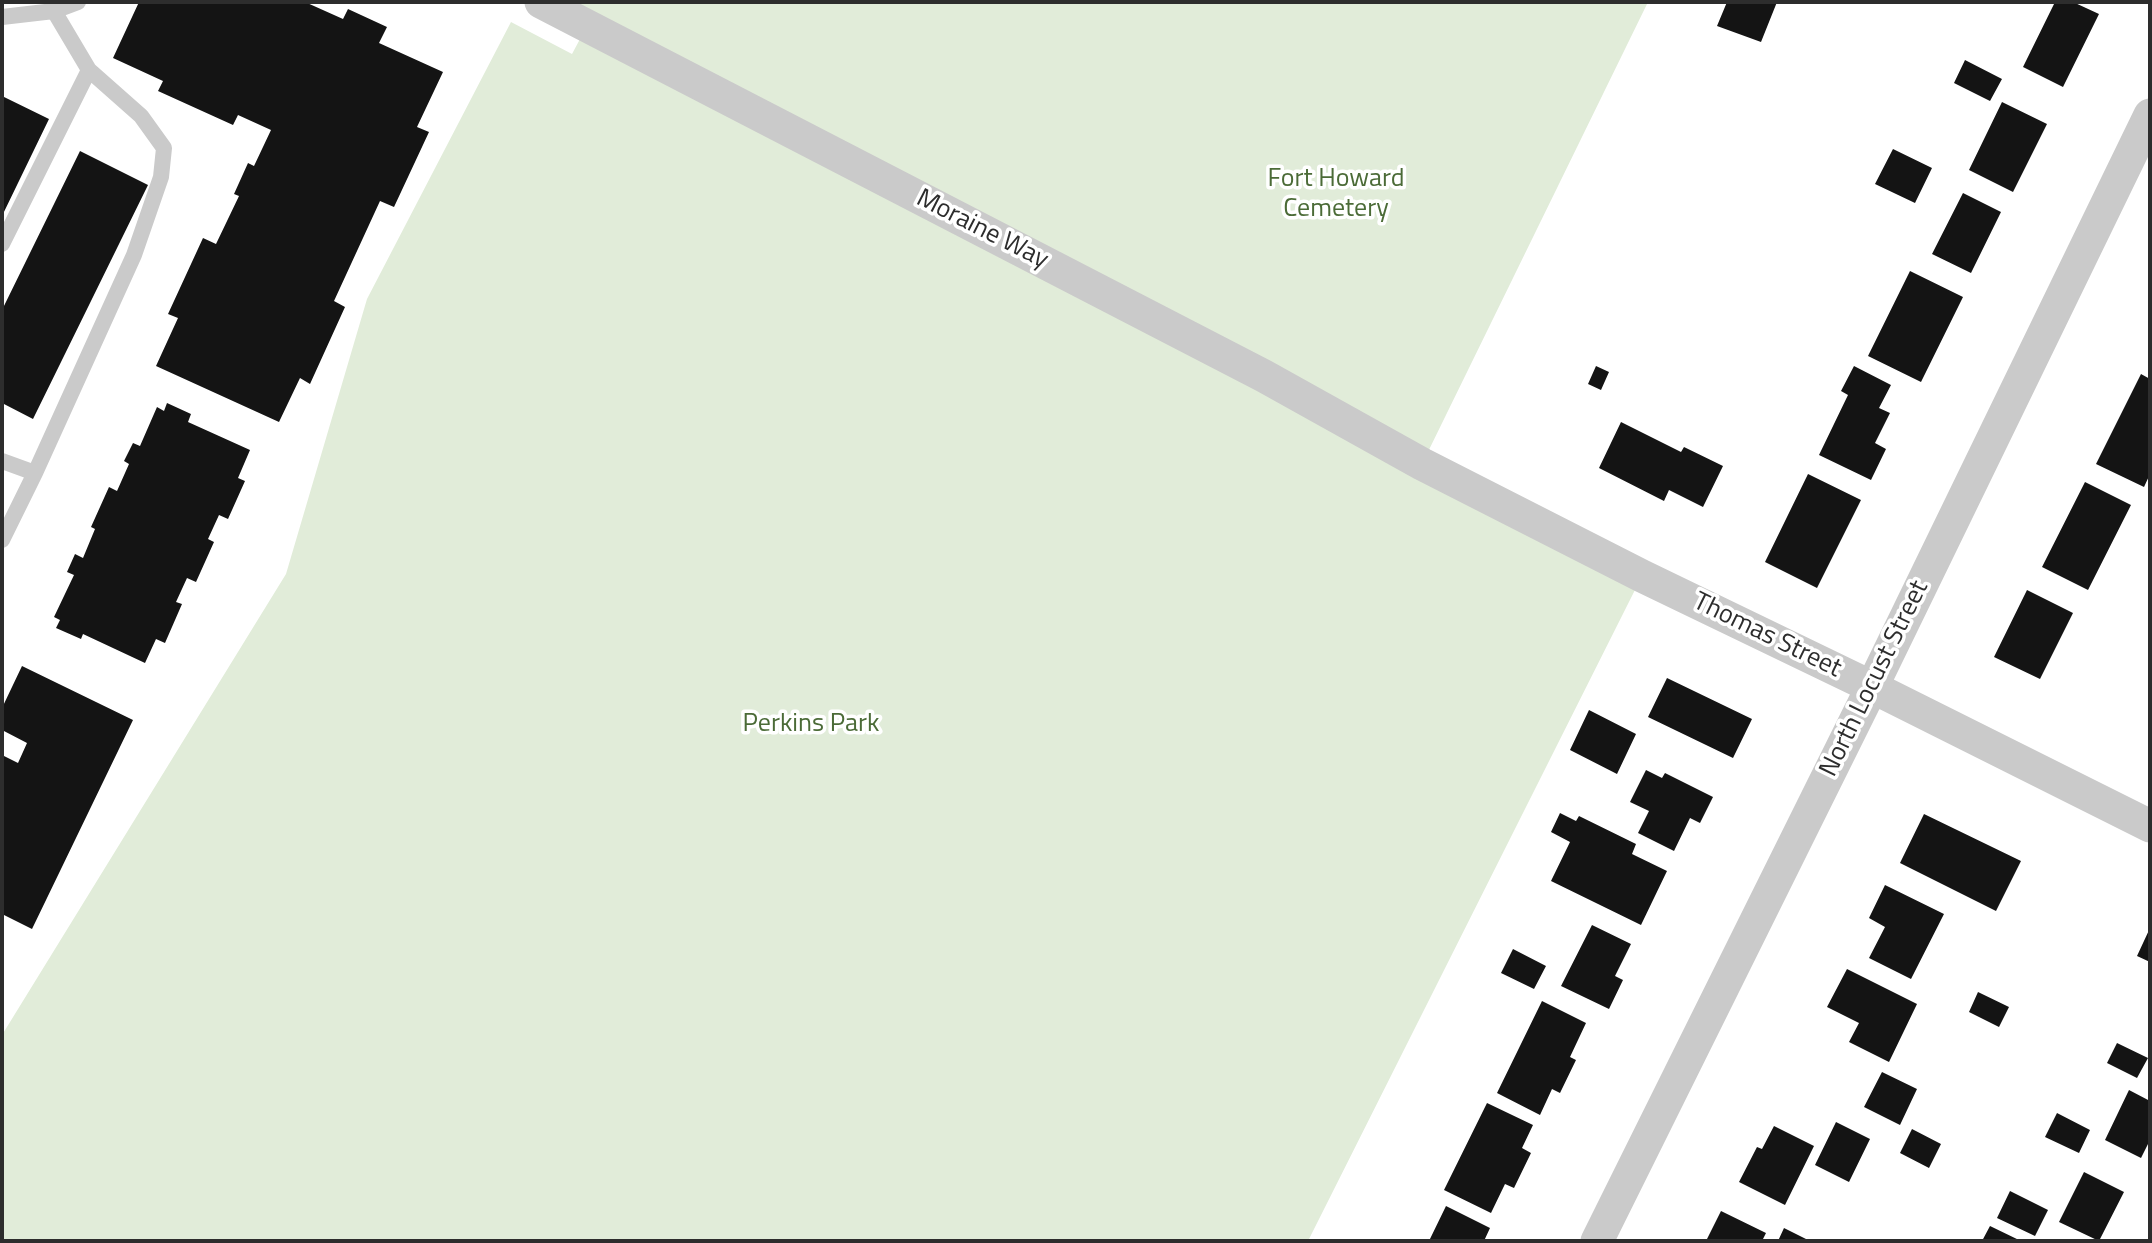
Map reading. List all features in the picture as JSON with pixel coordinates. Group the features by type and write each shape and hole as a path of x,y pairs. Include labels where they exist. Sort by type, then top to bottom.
{"street":[{"name":"Moraine Way","path":"541,2 1264,376 1422,464"},
{"name":"North Locust Street","path":"1597,1241 1872,687 2150,115"},
{"name":"Thomas Street","path":"1422,464 1642,576 2150,826"}],"lane":[{"path":"2,16 54,11 78,2"},
{"path":"2,540 134,255 161,177 164,148 141,116 89,70 54,11"},
{"path":"2,244 89,70"},
{"path":"2,461 35,473"}],"green space":[{"name":"Perkins Park","path":"541,2 1648,2 1423,462 1642,576 1308,1241 2,1241 2,1035 286,574 367,299 511,22 572,54 587,26"}],"building":[{"path":"139,2 305,2 343,19 348,9 387,27 379,43 443,72 417,127 429,132 394,207 380,201 334,301 345,307 310,384 300,378 279,422 156,366 178,318 168,314 203,238 216,244 239,196 234,194 248,163 254,166 271,130 238,115 233,125 158,91 163,81 113,58"},
{"path":"1727,2 1777,2 1761,42 1717,26"},
{"path":"2055,2 2073,2 2099,14 2063,87 2023,67"},
{"path":"1965,60 2002,79 1990,101 1954,83"},
{"path":"2,96 49,119 2,216"},
{"path":"2002,102 2047,124 2013,192 1969,170"},
{"path":"1893,149 1932,168 1915,203 1875,184"},
{"path":"80,151 148,185 33,419 2,403 2,310"},
{"path":"1963,193 2001,212 1971,273 1932,254"},
{"path":"1910,271 1963,297 1921,382 1868,356"},
{"path":"1596,366 1609,372 1601,390 1588,384"},
{"path":"1854,366 1891,385 1879,408 1890,413 1875,443 1886,449 1871,480 1819,455 1848,395 1841,391"},
{"path":"2141,374 2150,379 2150,474 2144,487 2096,464"},
{"path":"167,403 191,414 188,422 250,450 238,478 245,481 228,519 219,515 208,539 214,542 196,582 187,578 176,602 182,604 165,643 156,639 145,663 83,634 81,639 56,628 60,620 54,617 74,575 67,572 75,554 83,558 95,529 91,527 109,487 117,491 129,464 124,461 133,443 140,446 157,407 164,411"},
{"path":"1621,422 1681,452 1684,447 1723,466 1703,507 1669,490 1664,501 1599,468"},
{"path":"1808,474 1861,500 1817,588 1765,562"},
{"path":"2085,482 2131,505 2088,590 2042,567"},
{"path":"2027,590 2073,613 2040,679 1994,657"},
{"path":"22,666 133,720 32,929 2,914 2,755 18,763 27,743 2,730 2,708"},
{"path":"1667,678 1752,719 1733,758 1648,717"},
{"path":"1589,710 1636,734 1617,774 1570,750"},
{"path":"1646,770 1662,778 1665,773 1713,797 1700,823 1690,818 1674,851 1638,833 1649,811 1630,802"},
{"path":"1560,813 1576,821 1579,816 1636,844 1632,854 1667,871 1641,925 1551,881 1570,842 1551,832"},
{"path":"1924,814 2021,861 1996,911 1900,863"},
{"path":"1885,885 1944,914 1911,979 1869,958 1885,927 1869,918"},
{"path":"1592,925 1631,944 1615,976 1623,980 1609,1009 1561,986"},
{"path":"2150,928 2150,962 2137,956"},
{"path":"1513,949 1546,966 1534,989 1501,973"},
{"path":"1847,969 1917,1004 1889,1062 1849,1042 1859,1023 1827,1007"},
{"path":"1978,992 2009,1007 1999,1027 1969,1012"},
{"path":"1542,1001 1586,1023 1570,1057 1576,1060 1560,1093 1552,1089 1540,1115 1497,1093"},
{"path":"2117,1043 2148,1058 2137,1078 2107,1063"},
{"path":"1882,1072 1917,1089 1900,1125 1864,1107"},
{"path":"2129,1090 2150,1101 2150,1140 2141,1158 2105,1140"},
{"path":"1487,1103 1533,1125 1522,1148 1531,1153 1514,1188 1505,1184 1491,1213 1444,1190"},
{"path":"2057,1113 2090,1130 2079,1153 2045,1137"},
{"path":"1836,1122 1870,1139 1849,1182 1815,1165"},
{"path":"1774,1126 1814,1146 1785,1205 1739,1182 1757,1147 1762,1149"},
{"path":"1912,1129 1941,1144 1929,1168 1900,1153"},
{"path":"2084,1172 2124,1192 2099,1241 2059,1222"},
{"path":"2010,1191 2048,1210 2035,1236 1997,1218"},
{"path":"1446,1206 1490,1228 1484,1241 1429,1241"},
{"path":"1721,1211 1766,1233 1762,1241 1706,1241"},
{"path":"1990,1226 2021,1241 1982,1241"},
{"path":"1784,1228 1810,1241 1778,1241"}],"park label":[{"name":"Fort Howard Cemetery","path":"1336,195"}]}
